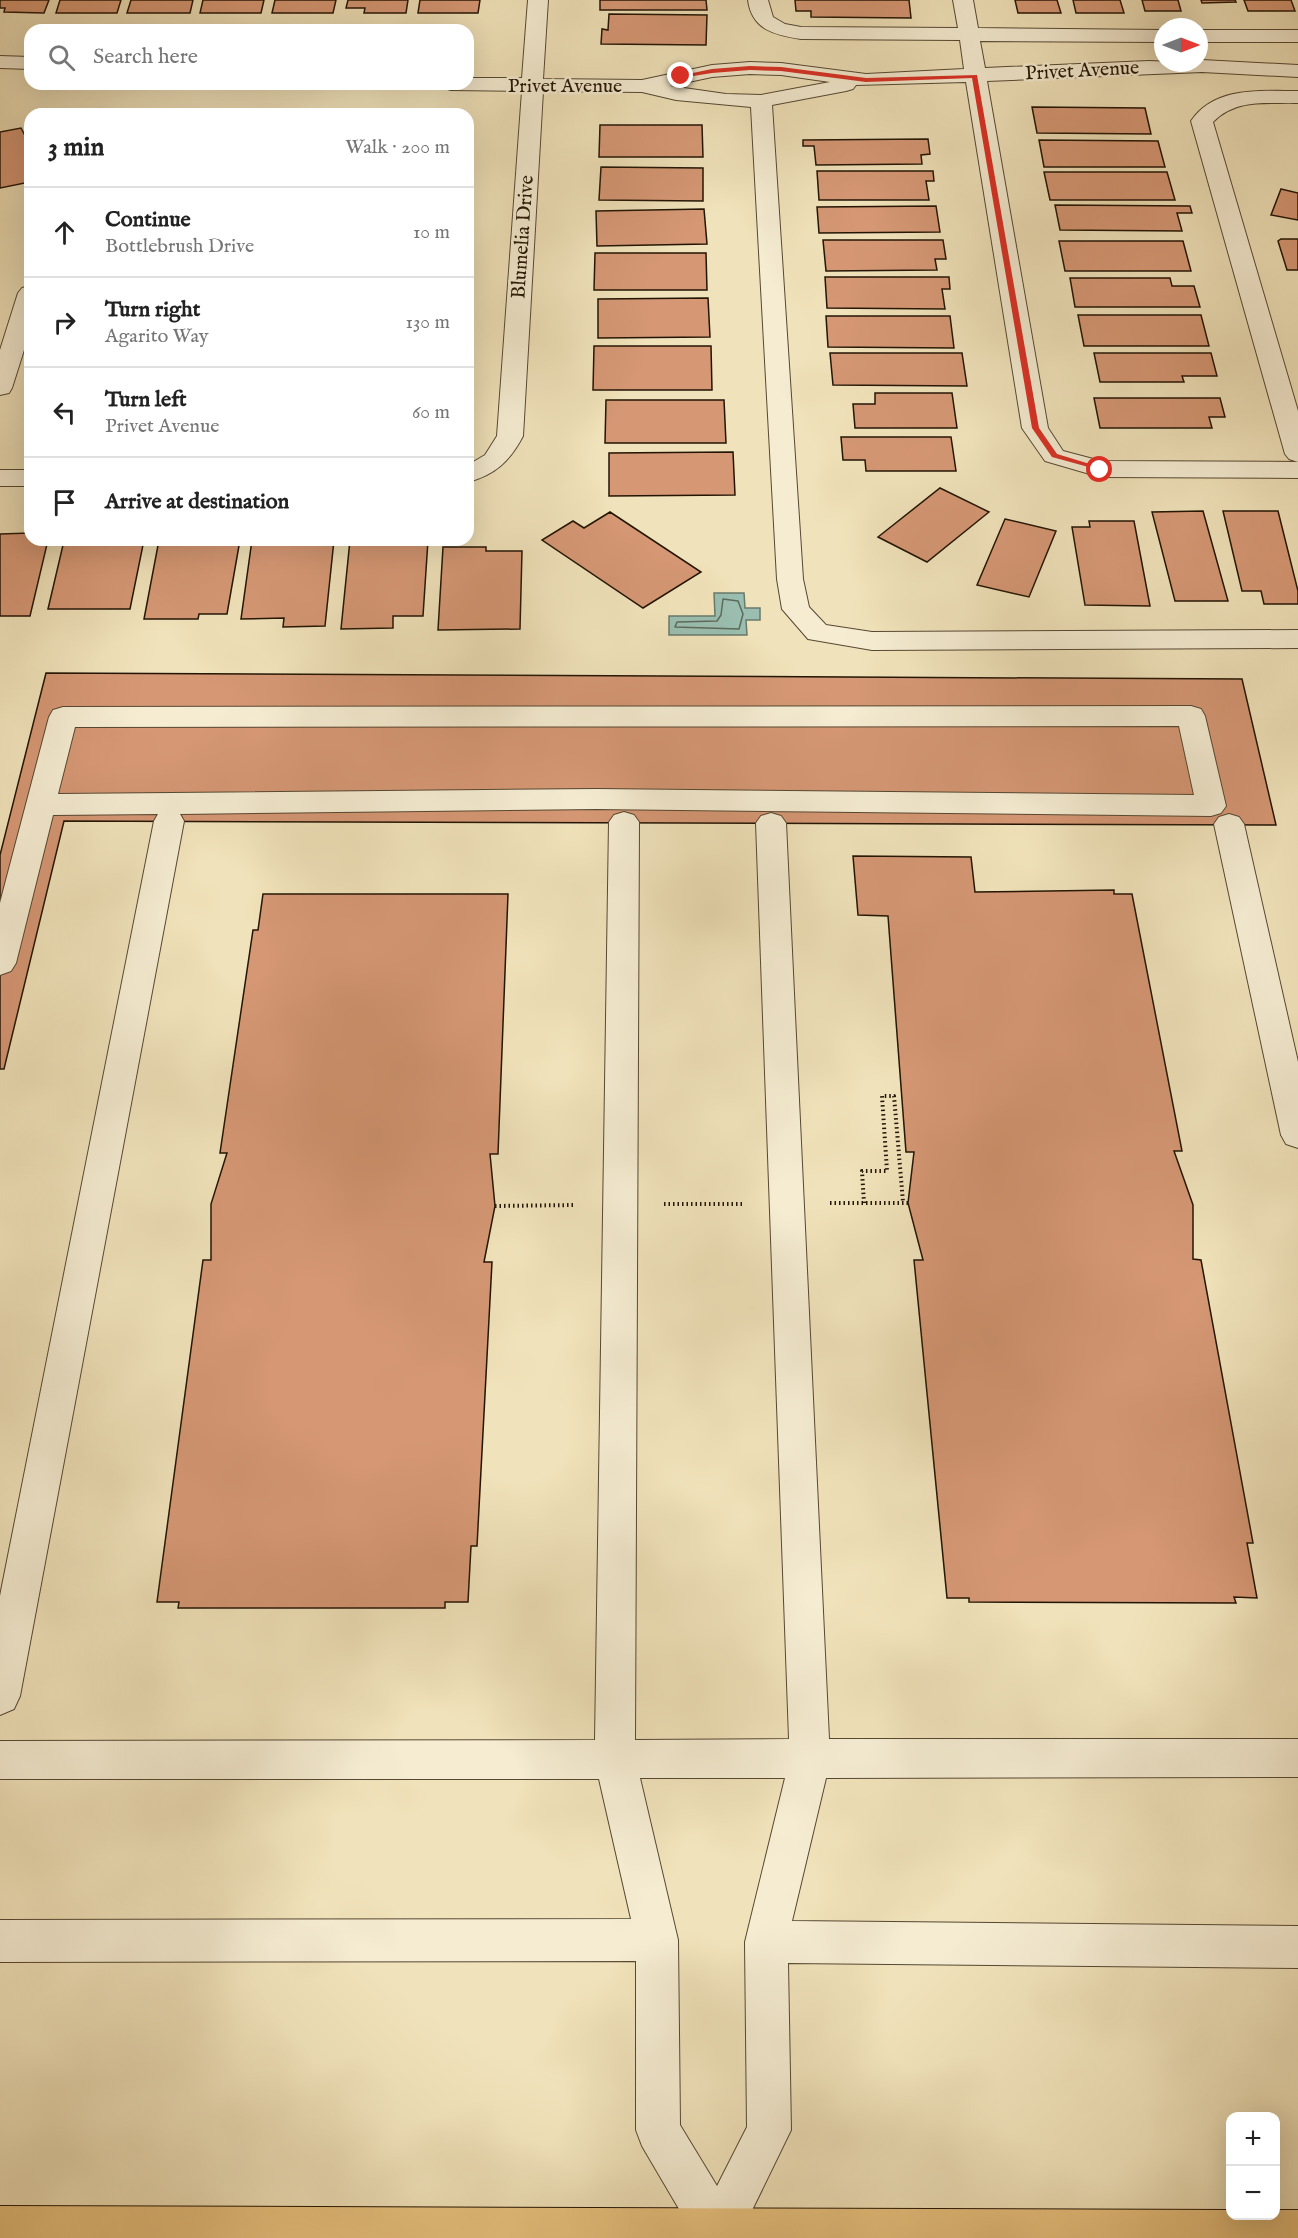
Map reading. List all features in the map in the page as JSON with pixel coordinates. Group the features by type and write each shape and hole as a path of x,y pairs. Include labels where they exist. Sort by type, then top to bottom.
{"main road":[{"path":"0,2229 719,2234 1298,2233"}],"street":[{"name":"Blumelia Drive","path":"478,470 502,452 510,436 538,0"},
{"path":"758,0 759,11 766,23 782,30 801,33 1154,36"},
{"path":"963,0 1035,428 1054,456 1100,470 1298,470"},
{"path":"1208,36 1298,36"},
{"path":"0,62 24,63"},
{"name":"Privet Avenue","path":"642,86 675,94 726,100 761,101 866,80 1202,66 1298,71"},
{"name":"Privet Avenue","path":"474,84 642,86 712,71 750,68 781,69 866,80"},
{"path":"1298,97 1242,98 1217,106 1202,121 1298,454"},
{"path":"761,101 790,579 796,609 818,633 872,641 1298,639"},
{"path":"0,388 24,312"},
{"path":"0,478 24,478"},
{"path":"0,963 39,805 63,717 1191,716 1210,806 596,799 39,805"},
{"path":"0,1696 169,822"},
{"path":"624,822 615,1760 657,1940 658,2130 719,2234"},
{"path":"719,2234 769,2130 766,1942 810,1760 771,823"},
{"path":"1229,824 1298,1135"},
{"path":"0,1760 1298,1758"},
{"path":"0,1941 657,1940"},
{"path":"766,1942 1298,1947"}],"path":[{"path":"821,1203 864,1203 905,1203 894,1096 882,1096 887,1171 862,1171 864,1203"},
{"path":"662,1203 753,1203"},
{"path":"495,1206 585,1205"}],"water":[{"path":"714,593 744,593 745,608 760,608 760,620 746,620 747,635 669,635 669,616 715,616"}],"building":[{"path":"0,0 49,0 44,13 4,12 5,8 0,8"},
{"path":"60,0 121,0 117,13 56,13"},
{"path":"131,0 193,0 190,13 127,13"},
{"path":"203,0 264,0 261,13 200,13"},
{"path":"275,0 336,0 333,13 272,13"},
{"path":"348,0 408,0 406,13 364,13 365,8 346,8"},
{"path":"420,0 480,0 478,13 418,13"},
{"path":"600,0 706,0 707,10 600,10"},
{"path":"795,0 909,0 911,18 811,17 811,11 796,11"},
{"path":"1015,0 1057,0 1061,13 1018,13"},
{"path":"1073,0 1120,0 1124,13 1076,13"},
{"path":"1142,0 1178,0 1181,11 1145,11"},
{"path":"1201,0 1235,0 1236,2 1202,3"},
{"path":"1244,0 1291,0 1295,11 1248,11"},
{"path":"609,14 707,15 706,45 601,44 602,29 608,30"},
{"path":"1032,107 1145,108 1151,134 1037,133"},
{"path":"600,125 702,125 703,157 599,157"},
{"path":"21,128 24,134 24,183 0,188 0,132"},
{"path":"928,139 930,154 921,155 922,164 816,165 814,146 803,146 803,140"},
{"path":"1039,140 1158,141 1165,167 1044,167"},
{"path":"601,167 703,168 703,201 599,200"},
{"path":"817,171 933,171 934,181 926,181 929,200 819,200"},
{"path":"1044,172 1167,172 1175,200 1050,200"},
{"path":"1281,189 1298,193 1298,220 1271,215"},
{"path":"1055,205 1190,206 1192,213 1177,213 1182,231 1060,230"},
{"path":"936,206 940,232 819,233 817,207"},
{"path":"704,209 707,244 597,246 596,211"},
{"path":"1298,239 1298,270 1287,270 1278,241"},
{"path":"823,240 943,240 946,259 935,259 937,270 826,271"},
{"path":"1059,241 1183,241 1191,271 1065,271"},
{"path":"595,253 706,253 707,290 594,290"},
{"path":"825,277 949,277 950,289 942,289 945,309 827,308"},
{"path":"1070,278 1170,278 1172,286 1194,286 1200,307 1075,307"},
{"path":"708,298 710,337 598,338 598,299"},
{"path":"1078,315 1201,315 1209,346 1084,346"},
{"path":"826,316 950,316 954,348 828,347"},
{"path":"594,346 711,346 712,390 593,390"},
{"path":"830,353 962,353 967,386 833,385"},
{"path":"1094,353 1211,353 1217,376 1182,376 1184,382 1100,382"},
{"path":"875,393 952,393 957,428 855,428 853,404 875,404"},
{"path":"1094,398 1220,398 1225,417 1209,417 1212,428 1100,428"},
{"path":"606,400 724,400 726,443 605,443"},
{"path":"841,437 951,437 956,471 866,471 865,460 843,460"},
{"path":"733,452 735,495 609,496 609,453"},
{"path":"940,488 989,512 927,562 878,537"},
{"path":"1203,511 1228,601 1175,601 1152,512"},
{"path":"1223,511 1278,511 1298,591 1298,604 1264,604 1261,591 1242,591"},
{"path":"610,512 701,572 643,608 542,540 573,521 584,528"},
{"path":"1005,519 1056,531 1029,597 977,585"},
{"path":"1089,521 1134,521 1150,606 1085,605 1072,527 1090,527"},
{"path":"24,533 24,546 47,546 30,616 0,616 0,534"},
{"path":"63,546 143,546 130,609 48,609"},
{"path":"158,546 239,546 227,614 199,614 198,619 144,619"},
{"path":"251,546 333,546 325,626 283,627 284,618 241,619"},
{"path":"349,546 428,546 423,616 393,616 393,628 341,629"},
{"path":"443,547 486,547 486,551 522,551 520,629 438,630"},
{"path":"46,673 1242,679 1276,825 64,821 4,1069 0,1069 0,855"},
{"path":"853,856 971,857 975,892 1114,890 1114,894 1132,894 1182,1151 1174,1151 1193,1205 1193,1259 1201,1260 1253,1543 1247,1543 1257,1598 1234,1597 1236,1603 969,1602 969,1598 947,1598 914,1260 923,1260 908,1203 914,1152 906,1152 888,916 858,915"},
{"path":"263,894 508,894 498,1154 490,1154 495,1206 484,1262 492,1262 477,1546 471,1546 468,1602 445,1602 445,1608 178,1608 179,1602 157,1602 203,1260 211,1260 211,1204 227,1153 220,1153 253,930 258,930"}],"route":[{"path":"681,76 750,68 781,69 866,80 975,76 1035,428 1054,456 1100,470"}]}
